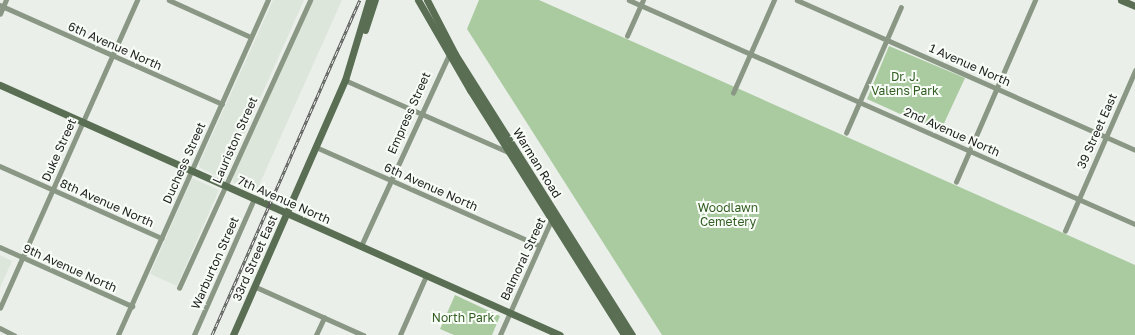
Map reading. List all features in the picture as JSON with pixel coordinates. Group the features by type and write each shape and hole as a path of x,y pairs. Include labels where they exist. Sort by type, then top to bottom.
{"street":[{"path":"0,14 2,6 6,0"},
{"name":"Duke Street","path":"0,308 137,0"},
{"path":"169,0 251,37"},
{"name":"Duchess Street","path":"118,335 268,0"},
{"name":"Lauriston Street","path":"179,288 310,0"},
{"name":"33rd Street East","path":"345,80 369,0"},
{"name":"33rd Street East","path":"232,335 345,80 375,0"},
{"name":"Warman Road","path":"418,0 449,55 510,153 632,335"},
{"name":"Warman Road","path":"427,0 455,54 624,335"},
{"name":"2nd Avenue North","path":"630,0 642,2 750,53 1135,224"},
{"path":"732,93 774,0"},
{"name":"1 Avenue North","path":"797,0 1135,150"},
{"path":"956,182 1036,0"},
{"path":"1121,0 1135,6"},
{"path":"627,36 642,2"},
{"name":"6th Avenue North","path":"2,6 222,104"},
{"path":"846,133 888,40 900,7"},
{"name":"Empress Street","path":"361,246 420,112 449,55"},
{"name":"39 Street East","path":"1065,231 1135,71"},
{"path":"345,80 510,153"},
{"name":"7th Avenue North","path":"0,85 192,170 286,214 560,335"},
{"name":"6th Avenue North","path":"316,147 538,245"},
{"name":"8th Avenue North","path":"0,166 162,238"},
{"name":"Warburton Street","path":"194,335 254,199"},
{"name":"Balmoral Street","path":"500,335 538,245 554,217"},
{"name":"9th Avenue North","path":"0,247 132,306"},
{"path":"400,335 426,276"},
{"path":"254,286 363,335"},
{"path":"316,335 324,318"},
{"path":"0,328 14,335"}],"shaded area":[{"path":"273,0 304,0 224,179 200,168 199,164"},
{"path":"311,0 342,0 256,192 234,183 232,177"},
{"path":"192,178 219,190 177,286 150,274"},
{"path":"0,255 12,261 0,288"}],"green space":[{"name":"Woodlawn Cemetery","path":"479,0 539,0 1135,265 1135,335 662,335 467,29"},
{"name":"Dr. J. Valens Park","path":"889,46 965,78 940,132 867,99"},
{"name":"North Park","path":"455,295 500,316 492,335 454,335 440,329"}],"railway":[{"path":"212,335 360,0"}]}
